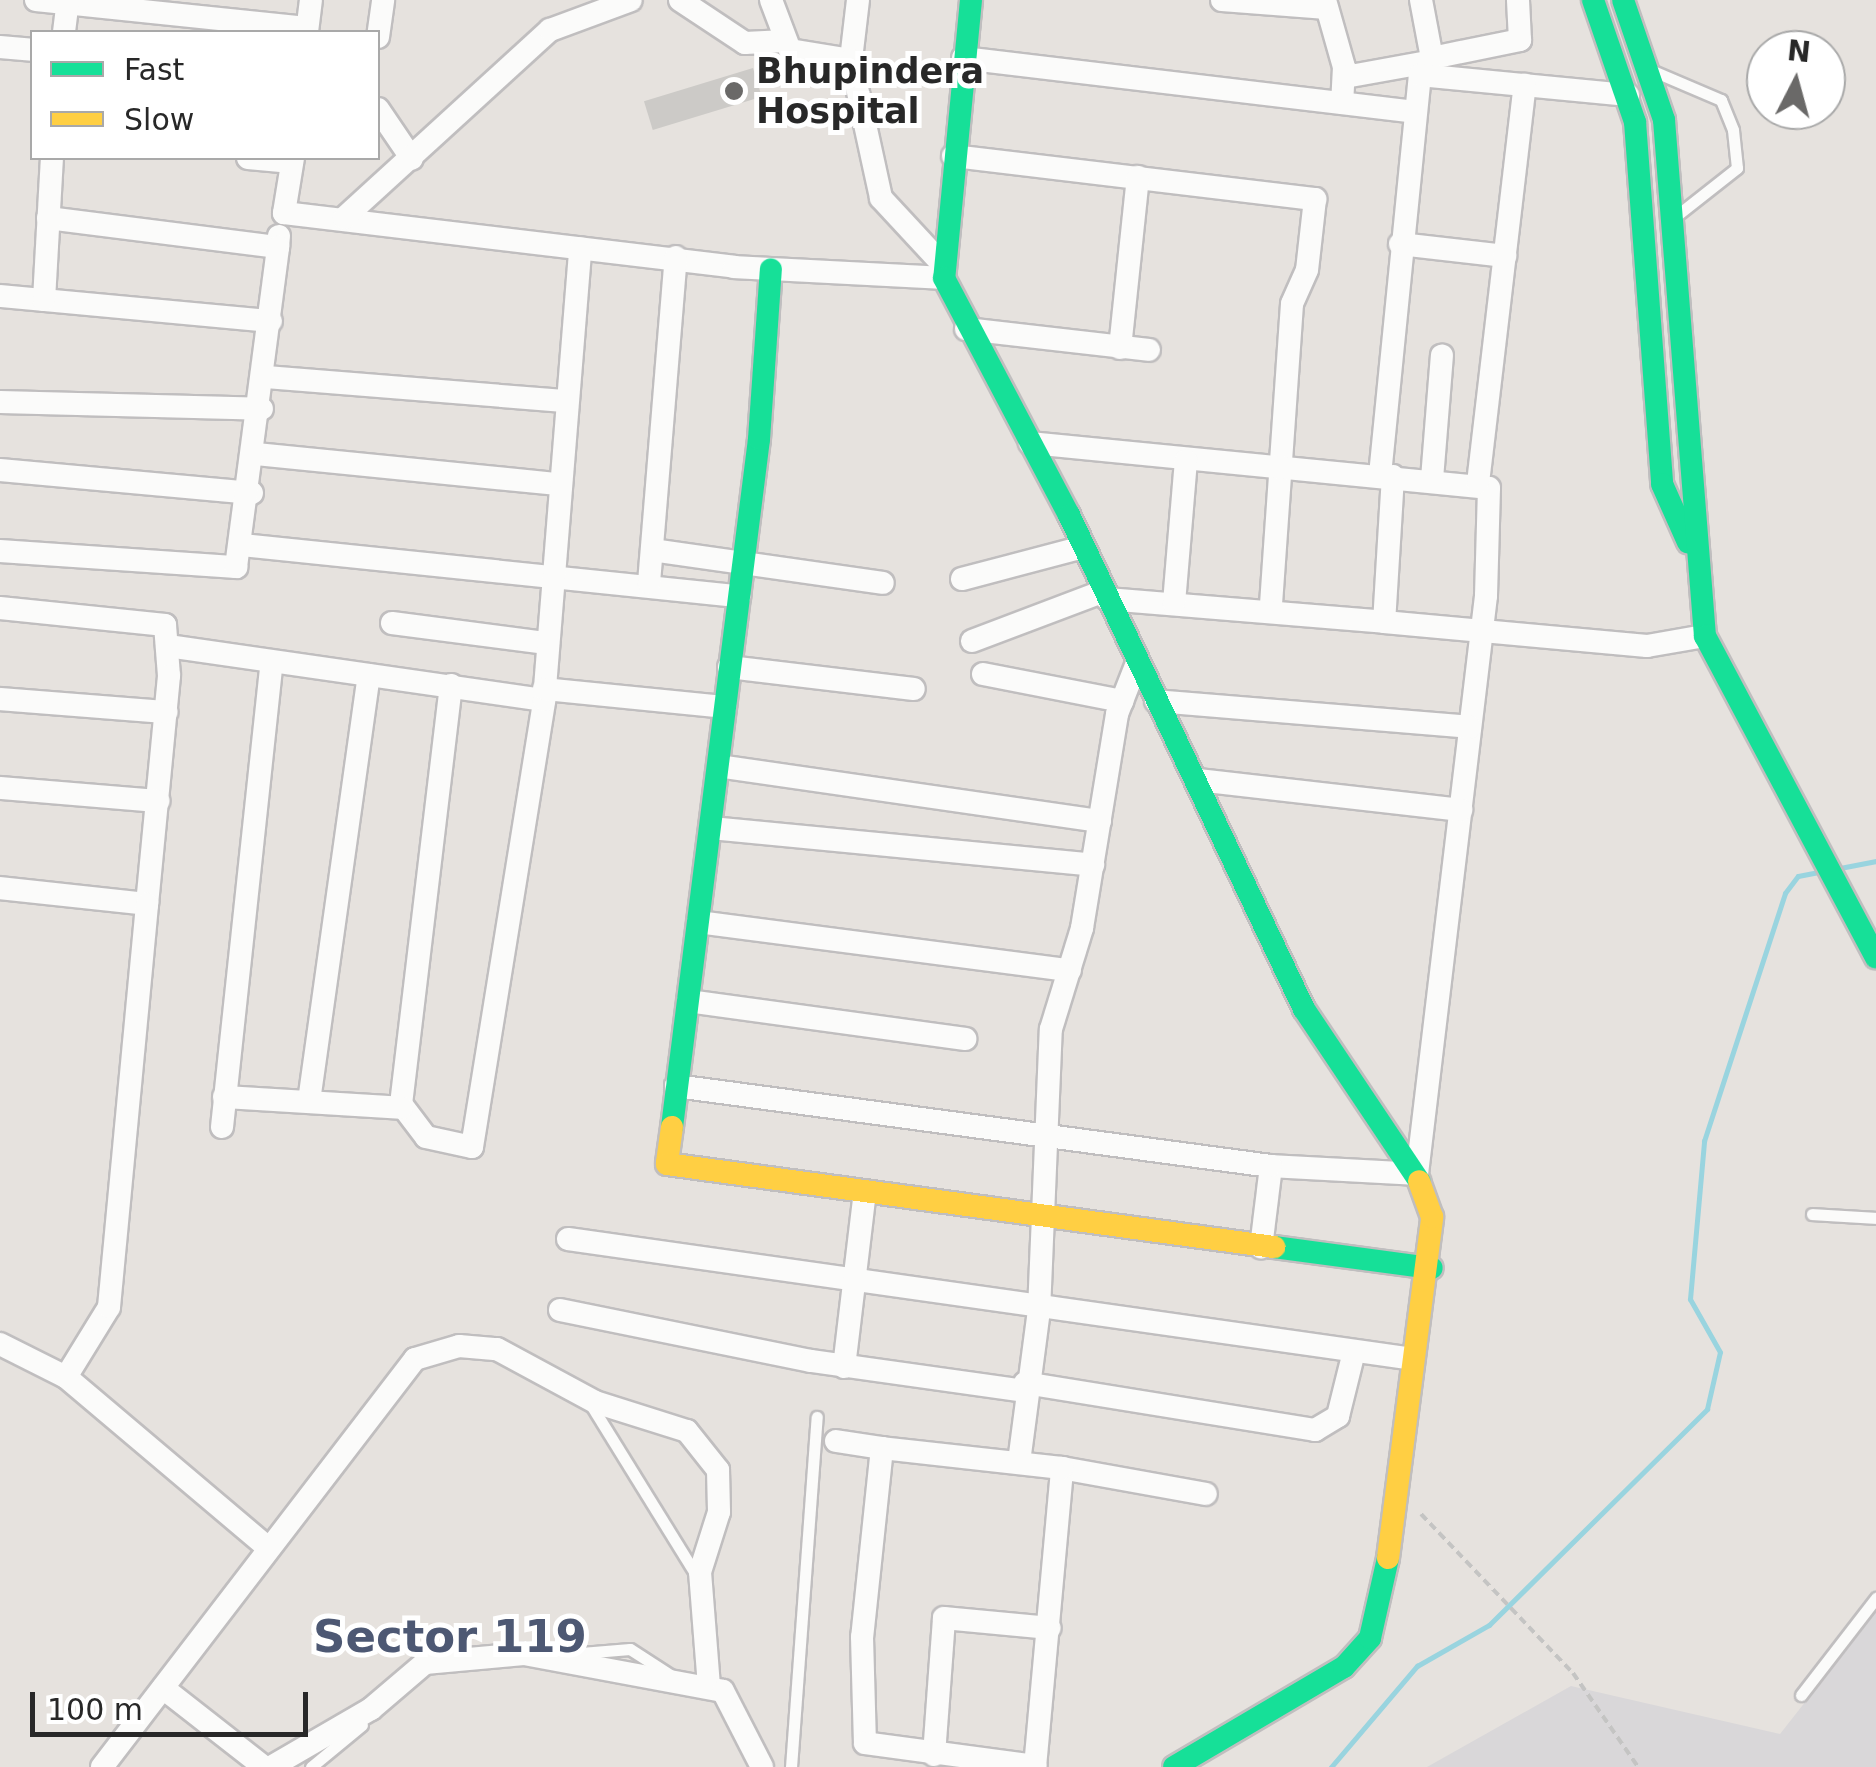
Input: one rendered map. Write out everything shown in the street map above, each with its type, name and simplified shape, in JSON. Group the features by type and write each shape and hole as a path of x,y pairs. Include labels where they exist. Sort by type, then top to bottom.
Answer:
{"street":[{"path":"36,0 307,30 311,0"},
{"path":"379,30 383,0"},
{"path":"344,218 550,30 630,0"},
{"path":"680,0 745,43 786,41"},
{"path":"771,0 786,41 798,54 850,60"},
{"path":"858,0 850,60 881,198 944,272 966,330 1083,547 1198,780 1304,1009 1416,1174 1432,1217 1432,1268 1413,1360 1402,1498 1384,1596 1360,1654 1174,1767"},
{"path":"944,272 971,0"},
{"path":"1222,0 1326,4 1345,77 1342,103"},
{"path":"1384,622 1386,475 1400,244 1415,112 1425,66 1421,0"},
{"path":"1345,77 1425,66 1520,40 1518,0"},
{"path":"1593,0 1628,95 1662,484 1691,549"},
{"path":"1622,0 1649,70 1672,218 1691,549 1704,636 1727,690 1876,957"},
{"path":"64,30 68,2"},
{"path":"0,47 30,50"},
{"path":"963,58 1415,112"},
{"path":"1425,66 1524,85 1628,95"},
{"path":"1416,1174 1480,634 1490,499 1478,483 1524,85"},
{"path":"380,113 412,159"},
{"path":"953,156 1316,199 1308,270 1292,304 1284,466 1271,608"},
{"path":"44,300 52,160"},
{"path":"0,551 230,571 242,545 252,493 278,247 292,160"},
{"path":"1120,348 1138,177"},
{"path":"284,213 771,269 944,272"},
{"path":"48,218 278,247"},
{"path":"1400,244 1505,256"},
{"path":"224,1097 402,1108 434,1141 477,1143 544,694 549,570 580,248"},
{"path":"649,583 676,257"},
{"path":"771,269 739,596 676,1086 670,1166 1432,1268"},
{"path":"0,296 271,322"},
{"path":"966,330 1149,350"},
{"path":"1432,480 1442,356"},
{"path":"266,377 564,401"},
{"path":"0,402 262,409"},
{"path":"1030,444 1186,461 1478,483"},
{"path":"256,454 556,484"},
{"path":"1174,603 1186,461"},
{"path":"0,470 252,493"},
{"path":"242,545 549,570 739,596"},
{"path":"962,579 1083,547"},
{"path":"652,550 883,584"},
{"path":"972,641 1105,595 1271,608 1480,634 1680,646 1704,636"},
{"path":"0,608 160,623 168,646 166,712 110,1307 66,1376"},
{"path":"392,623 546,643"},
{"path":"168,646 451,685 725,707"},
{"path":"222,1127 272,662"},
{"path":"1019,1462 1025,1387 1039,1306 1036,1213 1051,1029 1070,970 1093,866 1122,701 1137,662"},
{"path":"729,667 914,689"},
{"path":"983,674 1122,701"},
{"path":"309,1100 369,676"},
{"path":"402,1108 451,685"},
{"path":"0,699 166,712"},
{"path":"1156,701 1470,728"},
{"path":"718,766 1100,821"},
{"path":"1198,780 1461,810"},
{"path":"0,788 158,801"},
{"path":"710,828 1093,866"},
{"path":"0,888 147,904"},
{"path":"698,922 1070,970"},
{"path":"688,1001 965,1039"},
{"path":"676,1086 1271,1166 1416,1174"},
{"path":"1260,1247 1271,1166"},
{"path":"844,1367 865,1192"},
{"path":"568,1239 854,1284 1039,1306 1413,1360"},
{"path":"560,1310 844,1367 1025,1387 1315,1430 1338,1416 1354,1352"},
{"path":"0,1344 66,1376 266,1545"},
{"path":"102,1767 266,1545 415,1358 459,1346 497,1349 586,1396 687,1431 718,1470 719,1512 701,1583 709,1687"},
{"path":"836,1441 1062,1468 1206,1494"},
{"path":"882,1448 862,1636 865,1743 1034,1766 1050,1628 1062,1468"},
{"path":"934,1754 944,1618 1050,1628"},
{"path":"163,1688 268,1767 435,1658 546,1656 723,1691 762,1767"}],"lane":[{"path":"1649,70 1721,100 1733,130 1736,168 1672,218"},
{"path":"1812,1214 1876,1218"},
{"path":"586,1396 701,1583"},
{"path":"791,1767 817,1417"},
{"path":"1801,1695 1876,1598"},
{"path":"311,1767 433,1666 546,1656"},
{"path":"682,1682 741,1720 772,1767"}],"path":[{"path":"1402,1498 1458,1543 1516,1615 1573,1673 1638,1767"}],"shaded area":[{"path":"1876,1612 1876,1767 1427,1767 1571,1686 1780,1734"}],"building":[{"path":"753,68 762,97 653,130 644,101"}],"waterway":[{"path":"1840,868 1876,861"},
{"path":"1331,1767 1417,1666 1489,1625 1707,1409 1720,1352 1690,1299 1704,1141 1785,893 1798,876 1819,872"}],"traffic: fast":[{"path":"971,0 944,278 1069,515 1304,1009 1419,1181"},
{"path":"1593,0 1635,122 1662,484 1688,542"},
{"path":"1623,0 1664,120 1705,636 1876,957"},
{"path":"672,1127 759,439 771,269"},
{"path":"1274,1247 1432,1268"},
{"path":"1174,1767 1344,1667 1370,1638 1388,1558"}],"traffic: slow":[{"path":"672,1127 667,1164 1274,1247"},
{"path":"1388,1558 1432,1217 1419,1181"}],"place":[{"name":"Bhupindera Hospital","path":"734,91"}],"district":[{"name":"Sector 119","path":"450,1637"}]}
